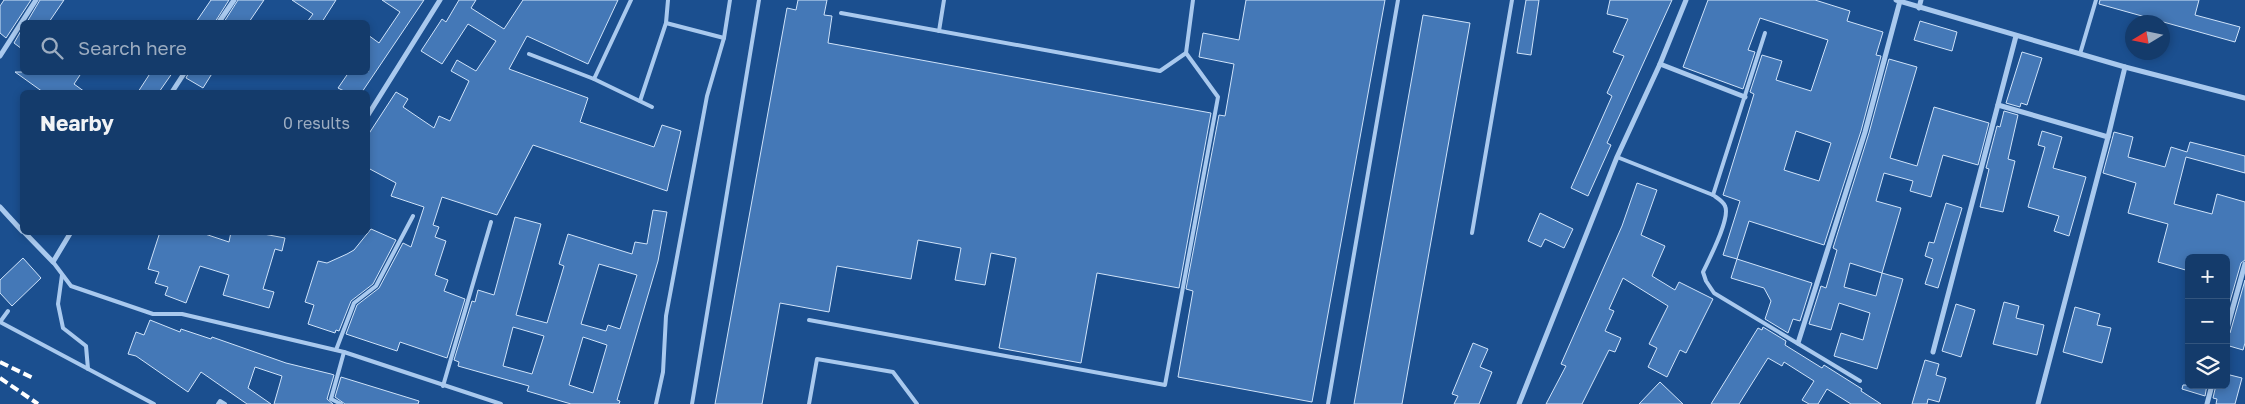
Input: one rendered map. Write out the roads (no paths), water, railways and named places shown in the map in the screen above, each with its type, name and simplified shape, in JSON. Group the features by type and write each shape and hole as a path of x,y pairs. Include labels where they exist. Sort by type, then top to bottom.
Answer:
{"street":[{"path":"23,20 36,0"},
{"path":"220,20 234,0"},
{"path":"370,112 440,0"},
{"path":"1519,404 1617,157 1660,64 1686,0"},
{"path":"1919,8 1921,0"},
{"path":"1798,343 1865,132 1898,1 2125,67 2245,98"},
{"path":"0,56 20,25"},
{"path":"1933,352 2016,36"},
{"path":"1660,64 1745,97"},
{"path":"2038,404 2125,67"},
{"path":"173,90 183,75"},
{"path":"1998,105 2108,137"},
{"path":"0,207 20,229"},
{"path":"26,235 53,262 70,235"},
{"path":"2230,318 2245,264"},
{"path":"2207,404 2211,389"}],"lane":[{"path":"594,79 632,0"},
{"path":"640,101 666,23 668,0"},
{"path":"656,404 664,372 666,316 707,96 724,38 730,0"},
{"path":"692,404 759,0"},
{"path":"939,31 944,0"},
{"path":"809,320 1165,384 1218,97 1186,53 1193,0"},
{"path":"1328,404 1398,0"},
{"path":"1472,233 1512,0"},
{"path":"2080,54 2096,0"},
{"path":"841,13 1160,71 1186,53"},
{"path":"666,23 724,38"},
{"path":"1714,195 1765,33"},
{"path":"529,54 594,79 652,107"},
{"path":"1617,157 1714,195 1726,206 1726,218 1703,272 1706,281 1714,293 1860,381"},
{"path":"336,350 354,303 376,286 413,216"},
{"path":"443,386 491,222"},
{"path":"53,262 71,286 153,314 182,314 344,352 501,404"},
{"path":"62,275 58,304 63,328 86,346 88,369"},
{"path":"8,311 0,322 154,404"},
{"path":"341,404 331,399 344,352"},
{"path":"809,404 817,359 893,372 917,404"},
{"path":"218,404 220,401 225,404"}],"railway":[{"path":"0,362 35,379"},
{"path":"0,378 38,404"}]}
